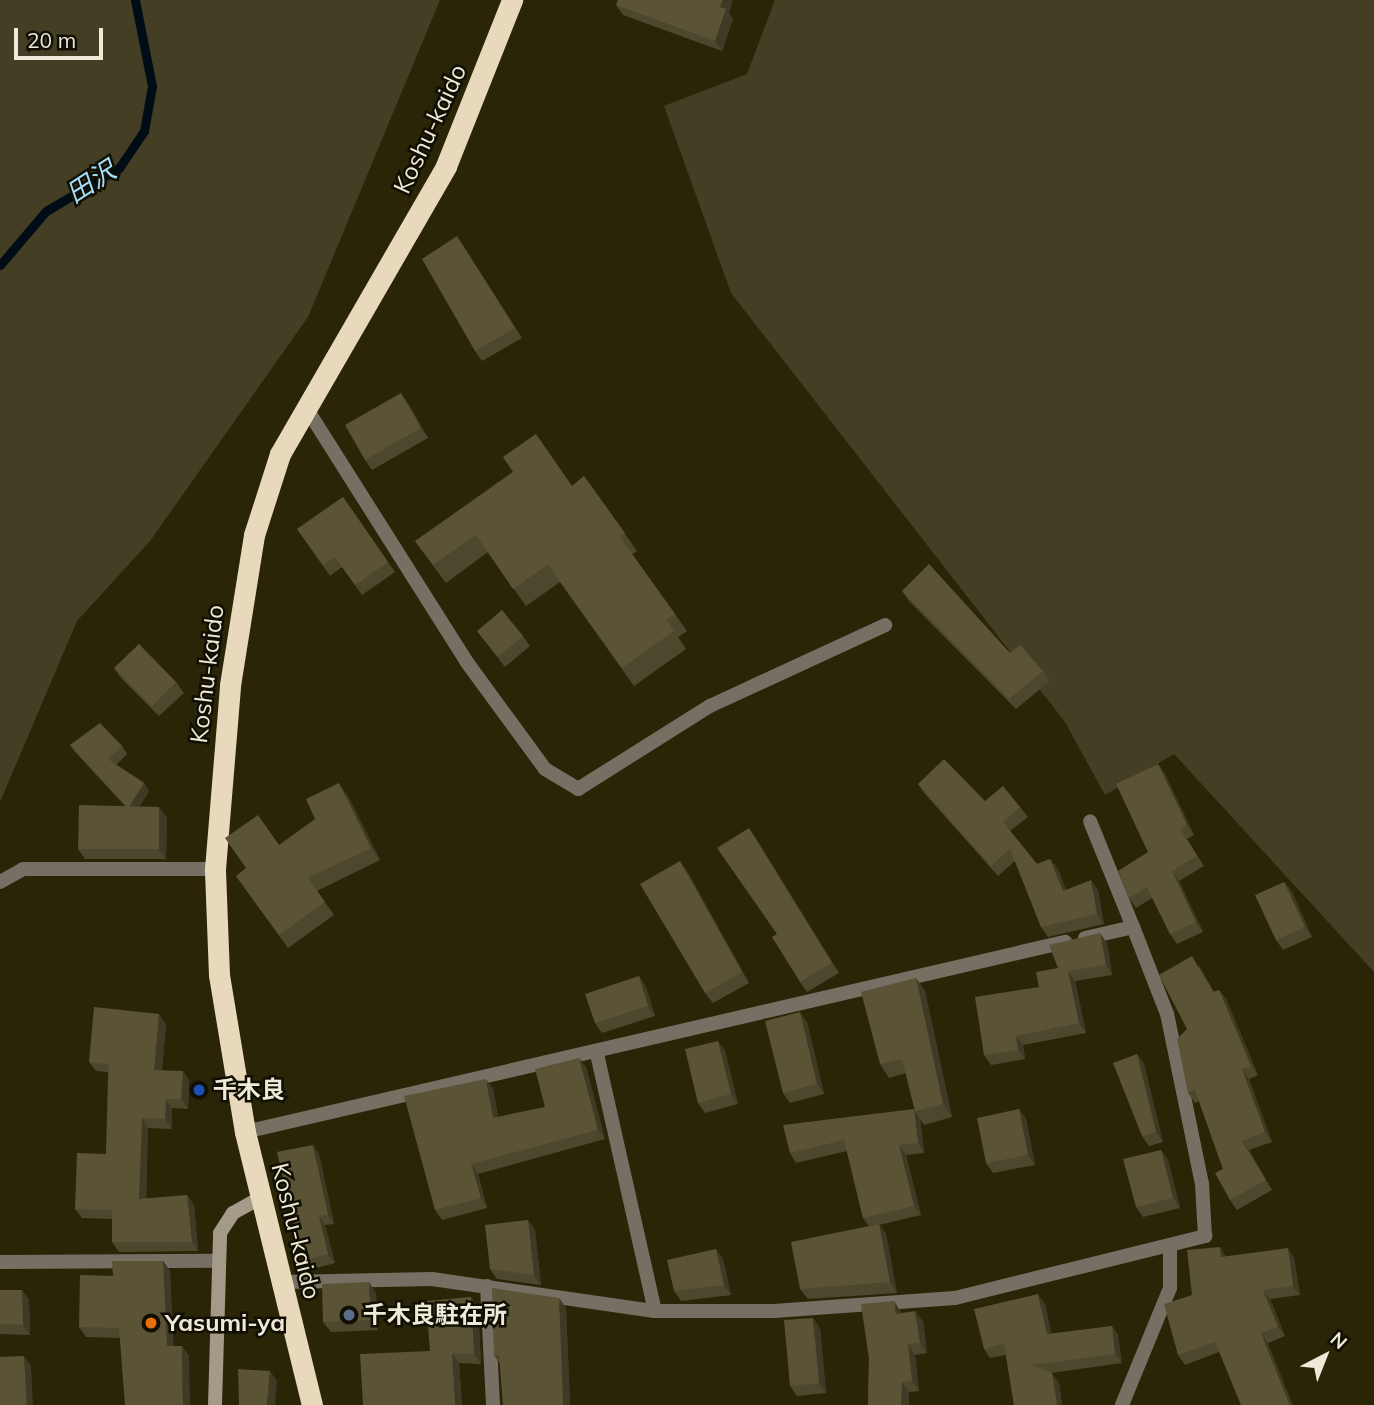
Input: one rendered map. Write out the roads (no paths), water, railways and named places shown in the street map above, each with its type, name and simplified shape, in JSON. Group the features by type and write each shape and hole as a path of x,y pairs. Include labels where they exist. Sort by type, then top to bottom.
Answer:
{"highway":[{"name":"Koshu-kaido","path":"312,1405 245,1132 219,975 215,869 230,685 251,547 268,485 305,406 446,166 512,0"}],"main road":[{"path":"215,1405 215,1261 220,1233 233,1213 260,1198"}],"street":[{"path":"305,406 466,661 545,769 578,789 710,706 885,625"},
{"path":"283,1282 432,1279 655,1311 774,1311 955,1298 1170,1248 1205,1236 1202,1184 1167,1014 1090,821"},
{"path":"0,882 23,869 215,869"},
{"path":"245,1132 597,1054 1133,927"},
{"path":"597,1054 655,1311"},
{"path":"1122,1405 1170,1288 1170,1248"},
{"path":"0,1262 215,1261"},
{"path":"486,1286 493,1405"}],"waterway":[{"name":"田沢","path":"0,265 46,211 119,168 144,131 152,86 135,0"}],"place":[{"name":"千木良","path":"199,1090"},
{"name":"千木良駐在所","path":"349,1315"},
{"name":"Yasumi-ya","path":"151,1323"}]}
